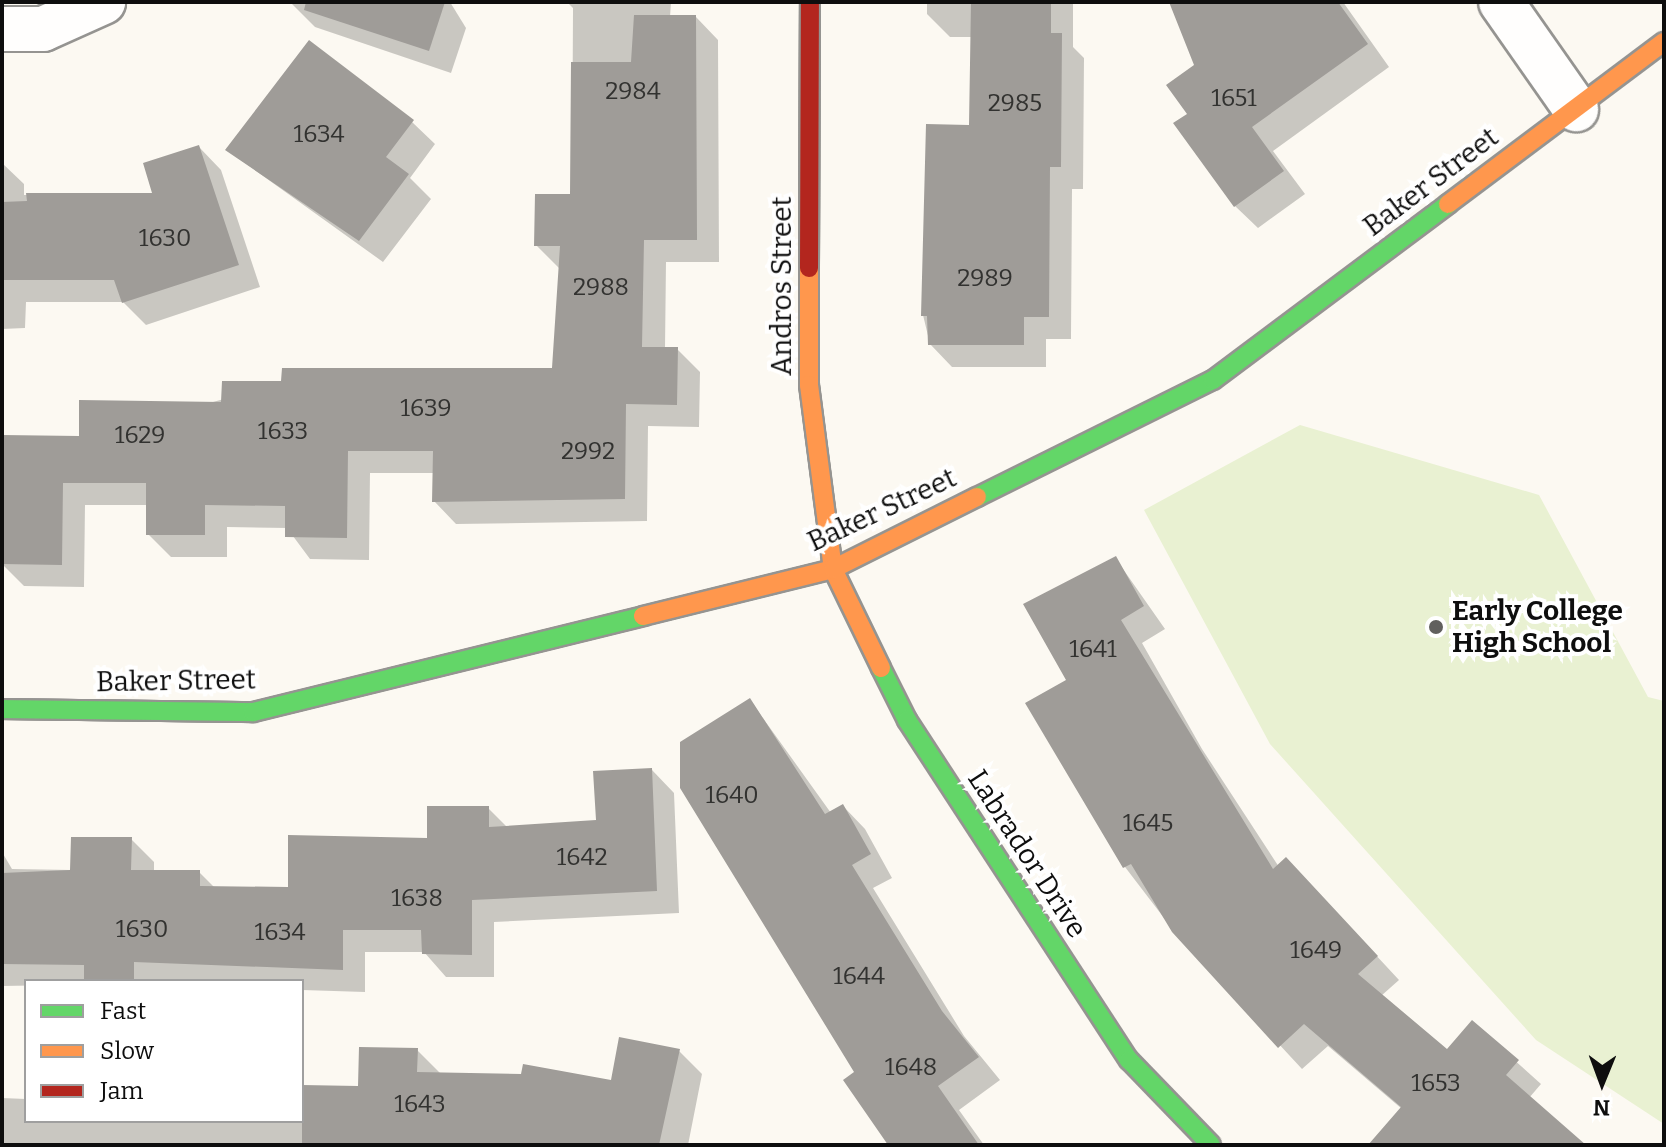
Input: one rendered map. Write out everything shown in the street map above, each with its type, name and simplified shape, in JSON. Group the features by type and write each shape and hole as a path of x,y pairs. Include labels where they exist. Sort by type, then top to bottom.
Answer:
{"street":[{"path":"2,29 43,29 103,2"},
{"name":"Andros Street","path":"810,2 809,385 833,569"},
{"path":"1501,2 1576,109"},
{"name":"Baker Street","path":"2,709 253,712 833,569 1213,380 1664,42"},
{"name":"Labrador Drive","path":"833,569 907,720 1112,1034 1211,1145"}],"green space":[{"name":"Early College High School","path":"1300,425 1539,495 1648,697 1664,701 1664,1124 1536,1040 1270,744 1144,510"}],"building":[{"path":"306,2 445,2 429,51 304,10"},
{"path":"971,2 1051,2 1051,33 1062,33 1061,167 1050,167 1049,317 1024,317 1024,345 928,345 927,316 921,316 926,124 969,125"},
{"path":"1169,2 1338,2 1368,44 1252,127 1284,171 1234,207 1173,123 1187,114 1166,85 1194,65"},
{"path":"634,15 696,15 697,240 644,240 642,347 678,347 677,405 626,404 625,499 432,502 433,451 348,451 347,538 285,537 285,506 205,505 205,535 146,535 146,483 63,483 62,565 2,564 2,435 79,436 79,400 221,402 222,381 281,381 282,368 552,368 560,246 534,246 535,194 570,194 571,62 631,62"},
{"path":"309,40 414,120 386,157 409,174 359,241 225,150"},
{"path":"199,145 239,265 122,303 114,280 2,280 2,202 27,201 26,193 152,193 143,163"},
{"path":"1116,556 1144,606 1121,620 1273,869 1286,857 1378,956 1358,974 1447,1049 1472,1020 1519,1060 1506,1075 1586,1145 1368,1145 1401,1107 1304,1024 1278,1048 1172,932 1131,864 1123,868 1025,703 1066,680 1023,604"},
{"path":"750,698 825,814 843,804 871,854 852,865 942,1011 979,1057 938,1086 979,1145 888,1145 843,1080 854,1072 680,788 680,742"},
{"path":"652,768 657,891 472,900 472,955 422,954 421,930 343,930 343,970 134,962 134,979 84,979 84,965 2,964 2,873 70,870 71,837 132,837 131,870 200,870 200,886 288,887 288,835 427,838 427,806 489,806 489,827 596,820 593,771"},
{"path":"619,1037 680,1049 659,1145 302,1145 304,1085 358,1086 359,1047 418,1048 417,1072 521,1074 523,1064 611,1080"}],"traffic: fast":[{"path":"977,497 1213,380 1448,204"},
{"path":"2,709 253,712 643,616"},
{"path":"881,668 907,720 1129,1060 1211,1145"}],"traffic: slow":[{"path":"1448,204 1664,42"},
{"path":"809,268 809,385 833,569 881,668"},
{"path":"643,616 833,569 977,497"}],"traffic: jam":[{"path":"809,268 810,2"}],"place":[{"name":"Early College High School","path":"1436,627"}]}
